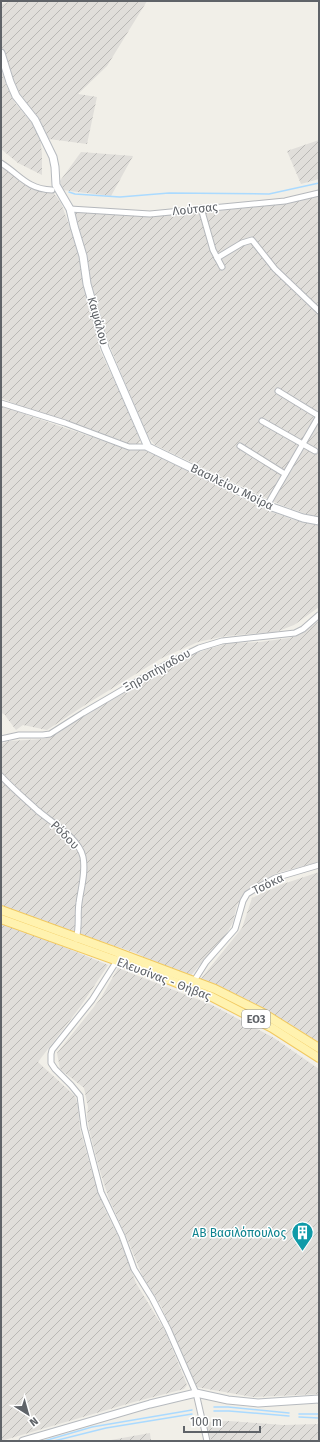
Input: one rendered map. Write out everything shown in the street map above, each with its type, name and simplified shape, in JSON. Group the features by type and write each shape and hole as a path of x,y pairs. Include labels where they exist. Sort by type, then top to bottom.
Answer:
{"main road":[{"name":"Ελευσίνας - Θήβας","path":"1,910 75,941 194,981 252,1007 319,1048"},
{"name":"Ελευσίνας - Θήβας","path":"1,919 75,941"},
{"name":"Ελευσίνας - Θήβας","path":"119,957 230,1006 272,1028 318,1058"}],"street":[{"path":"1,54 16,96 35,120 53,157 55,167 55,190 40,189 30,184 1,163"},
{"name":"Καψάλου","path":"55,190 70,209 83,256 87,284 105,348 148,447"},
{"name":"Λούτσας","path":"70,209 150,214 285,200 319,193"},
{"path":"201,208 213,250 222,267"},
{"path":"216,258 242,243 252,240 275,269 319,310"},
{"path":"268,504 319,416 278,391"},
{"path":"1,403 129,447 148,447"},
{"path":"262,420 315,451"},
{"path":"240,446 285,474"},
{"name":"Βασιλείου Μοίρα","path":"148,447 268,504 287,512 319,521"},
{"name":"Ξηροπήγαδου","path":"1,739 19,735 50,734 124,688 199,648 222,641 295,633 300,631 319,616"},
{"name":"Ρόδου","path":"1,776 37,810 71,838 82,853 84,864 83,881 79,903 79,926 75,941"},
{"name":"Τσόκα","path":"194,981 206,962 235,929 243,900 248,894 255,888 276,878 319,865"},
{"path":"119,957 92,1000 52,1050 51,1063 80,1096 84,1127 101,1192 122,1236 134,1269 152,1298 168,1329 196,1393 207,1441"},
{"path":"23,1441 150,1404 196,1393 228,1400 258,1403 319,1399"}],"shaded area":[{"path":"11,1 147,1 107,66 78,94 97,97 87,144 49,139 40,121 14,89 1,47 1,5"},
{"path":"1,68 6,85 15,103 32,123 40,137 42,175 18,163 1,149"},
{"path":"319,140 319,179 301,184 287,151"},
{"path":"81,152 133,156 111,196 62,190 60,181"},
{"path":"1,165 43,193 54,193 61,203 79,252 100,350 141,439 138,444 130,445 34,412 1,398"},
{"path":"319,196 319,269 317,271 319,272 319,517 281,505 155,445 146,434 111,349 89,283 74,211 132,216 173,215 285,204"},
{"path":"1,404 27,415 130,450 146,450 229,487 225,490 267,510 294,520 319,524 319,607 294,625 276,632 226,636 198,642 162,658 47,730 23,725 16,730 4,714 1,713"},
{"path":"319,620 319,862 277,873 260,882 246,892 237,905 233,922 227,933 188,979 136,953 1,908 1,744 9,741 44,739 53,735 191,655 230,643 260,642 289,638 301,634"},
{"path":"319,872 319,1043 271,1013 199,981 242,928 252,898 283,884"},
{"path":"1,924 35,935 108,965 80,1007 38,1062 75,1096 78,1105 80,1129 104,1208 119,1238 136,1283 165,1331 187,1385 184,1389 1,1441"},
{"path":"118,968 212,1005 274,1038 319,1069 319,1394 253,1397 196,1387 161,1306 142,1275 109,1199 99,1168 89,1129 87,1116 88,1107 84,1088 60,1069 57,1053 101,998"},
{"path":"229,1421 283,1425 319,1424 319,1441 211,1441 206,1422"},
{"path":"150,1433 151,1441 111,1440"}],"waterway":[{"path":"69,192 75,194 120,197 169,193 269,194 319,183"},
{"path":"214,1407 289,1413"},
{"path":"44,1441 92,1427 192,1410"},
{"path":"214,1411 289,1416"},
{"path":"54,1441 106,1428 192,1414"},
{"path":"299,1414 319,1414"},
{"path":"299,1417 319,1418"}],"place":[{"name":"ΑΒ Βασιλόπουλος","path":"302,1252"}]}
